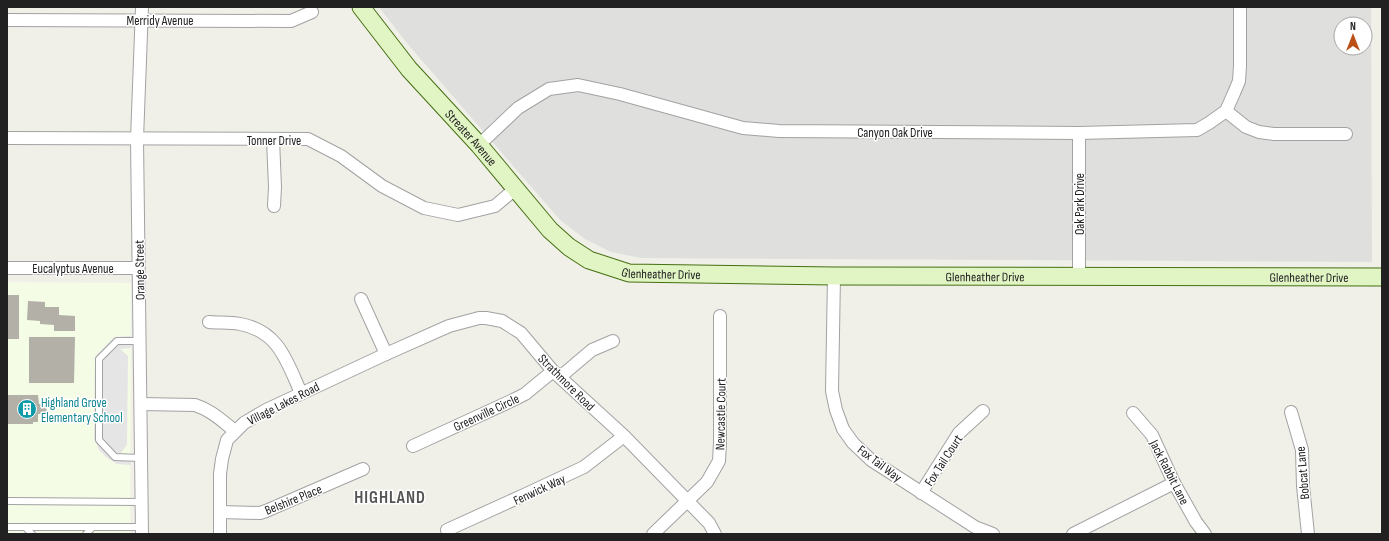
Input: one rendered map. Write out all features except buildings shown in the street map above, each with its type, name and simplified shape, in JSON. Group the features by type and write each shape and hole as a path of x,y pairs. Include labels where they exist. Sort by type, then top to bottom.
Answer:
{"street":[{"name":"Orange Street","path":"142,7 137,139 142,530"},
{"name":"Streater Avenue","path":"361,7 409,69 479,145 550,230 569,247 589,260"},
{"path":"1240,7 1240,66 1238,81 1226,111 1246,127 1259,132 1274,134 1346,134"},
{"name":"Merridy Avenue","path":"7,20 291,22 312,12"},
{"name":"Canyon Oak Drive","path":"479,145 518,108 550,89 578,85 620,94 743,128 779,131 1080,133 1197,130 1226,111"},
{"name":"Oak Park Drive","path":"1079,275 1080,133"},
{"name":"Tonner Drive","path":"7,138 308,139 341,156 382,186 424,208 458,215 495,206 515,189"},
{"path":"273,139 275,187 274,206"},
{"name":"Glenheather Drive","path":"589,260 629,273 834,276 1382,276"},
{"name":"Eucalyptus Avenue","path":"7,268 138,268"},
{"name":"Fox Tail Way","path":"834,276 832,391 836,410 843,428 853,443 871,460 975,527 993,534"},
{"path":"361,299 386,354"},
{"name":"Newcastle Court","path":"653,534 688,502 707,482 719,461 720,316"},
{"name":"Strathmore Road","path":"386,354 449,326 466,321 479,318 502,321 521,333 557,374 624,436 709,523 715,534"},
{"path":"209,322 247,325 268,336 277,344 301,393"},
{"name":"Greenville Circle","path":"413,446 511,402 557,374 592,350 613,342"},
{"name":"Village Lakes Road","path":"220,534 220,474 222,459 227,440 235,431 244,423 266,410 386,354"},
{"path":"141,404 195,405 204,407 235,431"},
{"name":"Fox Tail Court","path":"921,493 960,433 983,412"},
{"name":"Jack Rabbit Lane","path":"1132,412 1152,435 1174,483 1196,522 1205,534"},
{"name":"Bobcat Lane","path":"1291,412 1302,450 1303,493 1308,534"},
{"name":"Fenwick Way","path":"447,530 584,467 624,436"},
{"name":"Belshire Place","path":"220,512 266,511 363,469"},
{"path":"1073,534 1174,483"}],"lane":[{"path":"140,341 117,341 100,359 99,440 115,457 141,458"},
{"path":"7,501 141,502"},
{"path":"7,527 93,527 142,530"},
{"path":"25,527 32,534"},
{"path":"86,534 93,527"}],"shaded area":[{"path":"379,7 1371,7 1371,16 1333,16 1333,56 1371,56 1372,262 641,258 611,252 585,239 560,220 406,42"},
{"path":"7,282 131,283 130,534 7,534"},
{"path":"131,336 131,348 120,349 128,356 127,445 120,454 131,454 131,465 117,464 107,458 99,450 94,439 95,357 114,337"}],"place":[{"name":"Highland Grove Elementary School","path":"27,409"}],"district":[{"name":"HIGHLAND","path":"390,497"}]}
